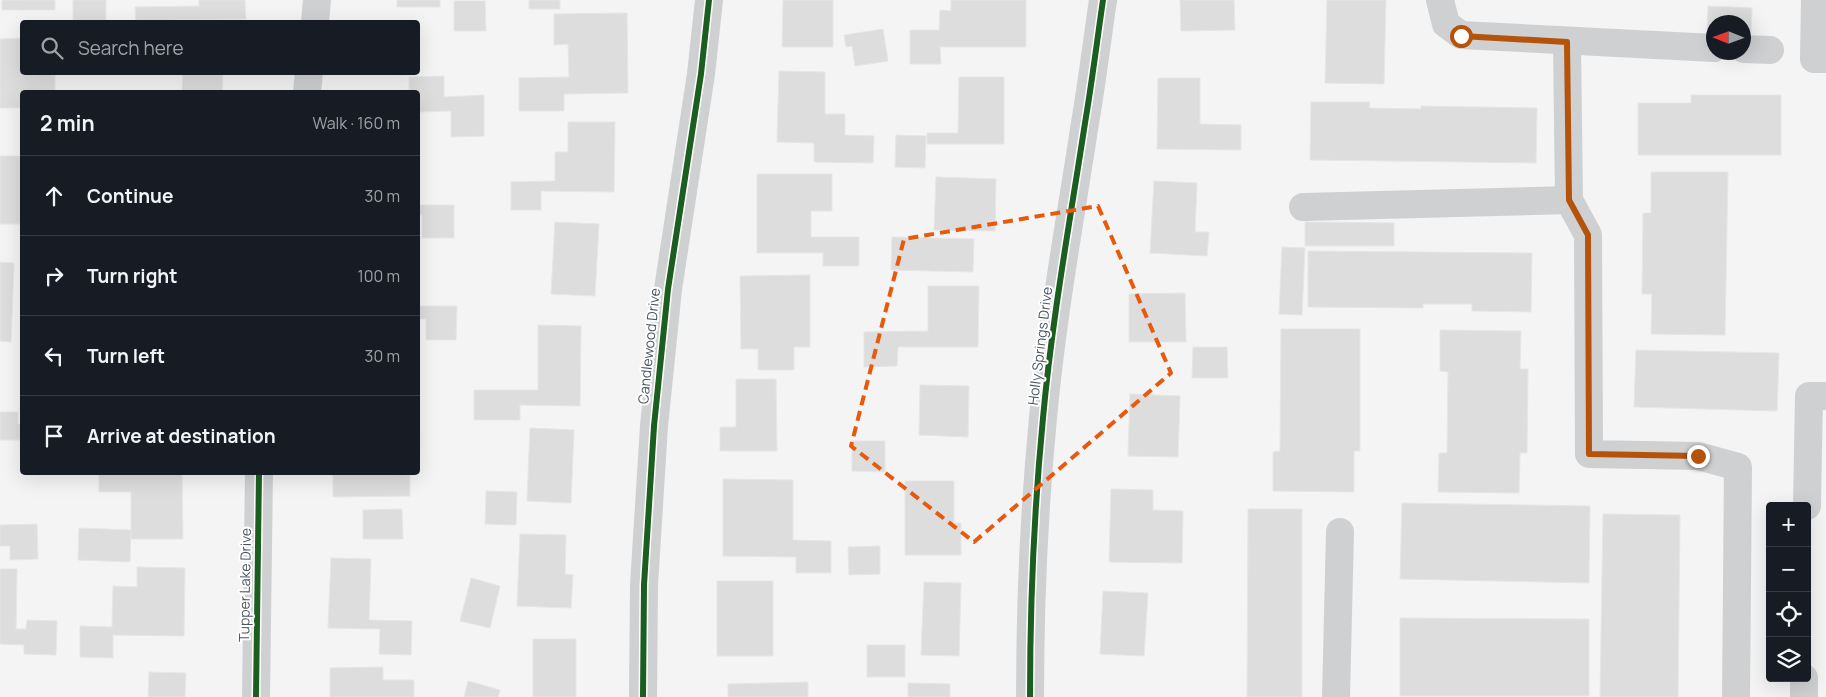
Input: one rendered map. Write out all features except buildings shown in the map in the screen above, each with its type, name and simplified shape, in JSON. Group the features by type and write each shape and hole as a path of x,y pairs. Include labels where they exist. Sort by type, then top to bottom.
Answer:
{"street":[{"path":"315,20 317,0"},
{"name":"Candlewood Drive","path":"643,697 644,584 654,426 668,289 709,0"},
{"name":"Holly Springs Drive","path":"1030,697 1034,530 1043,417 1063,261 1086,122 1103,0"},
{"path":"1440,0 1446,24 1461,36 1706,48"},
{"path":"1815,0 1814,59 1826,59"},
{"path":"1567,42 1569,200 1588,235 1589,454 1698,456 1738,467 1736,697"},
{"path":"306,90 309,75"},
{"path":"1303,207 1569,200"},
{"path":"1807,502 1809,396 1826,396"},
{"name":"Tupper Lake Drive","path":"256,697 259,475"},
{"path":"1336,697 1340,532"},
{"path":"1804,682 1804,697"}],"highlighted area":[{"path":"1098,206 1171,373 974,542 851,446 904,239"}],"cycle path":[{"path":"643,697 644,585 654,426 668,289 701,74 709,0"},
{"path":"1030,697 1035,523 1047,381 1056,307 1103,0"},
{"path":"256,697 259,475"}],"route":[{"path":"1461,36 1567,42 1569,200 1588,235 1589,454 1698,456"}]}
